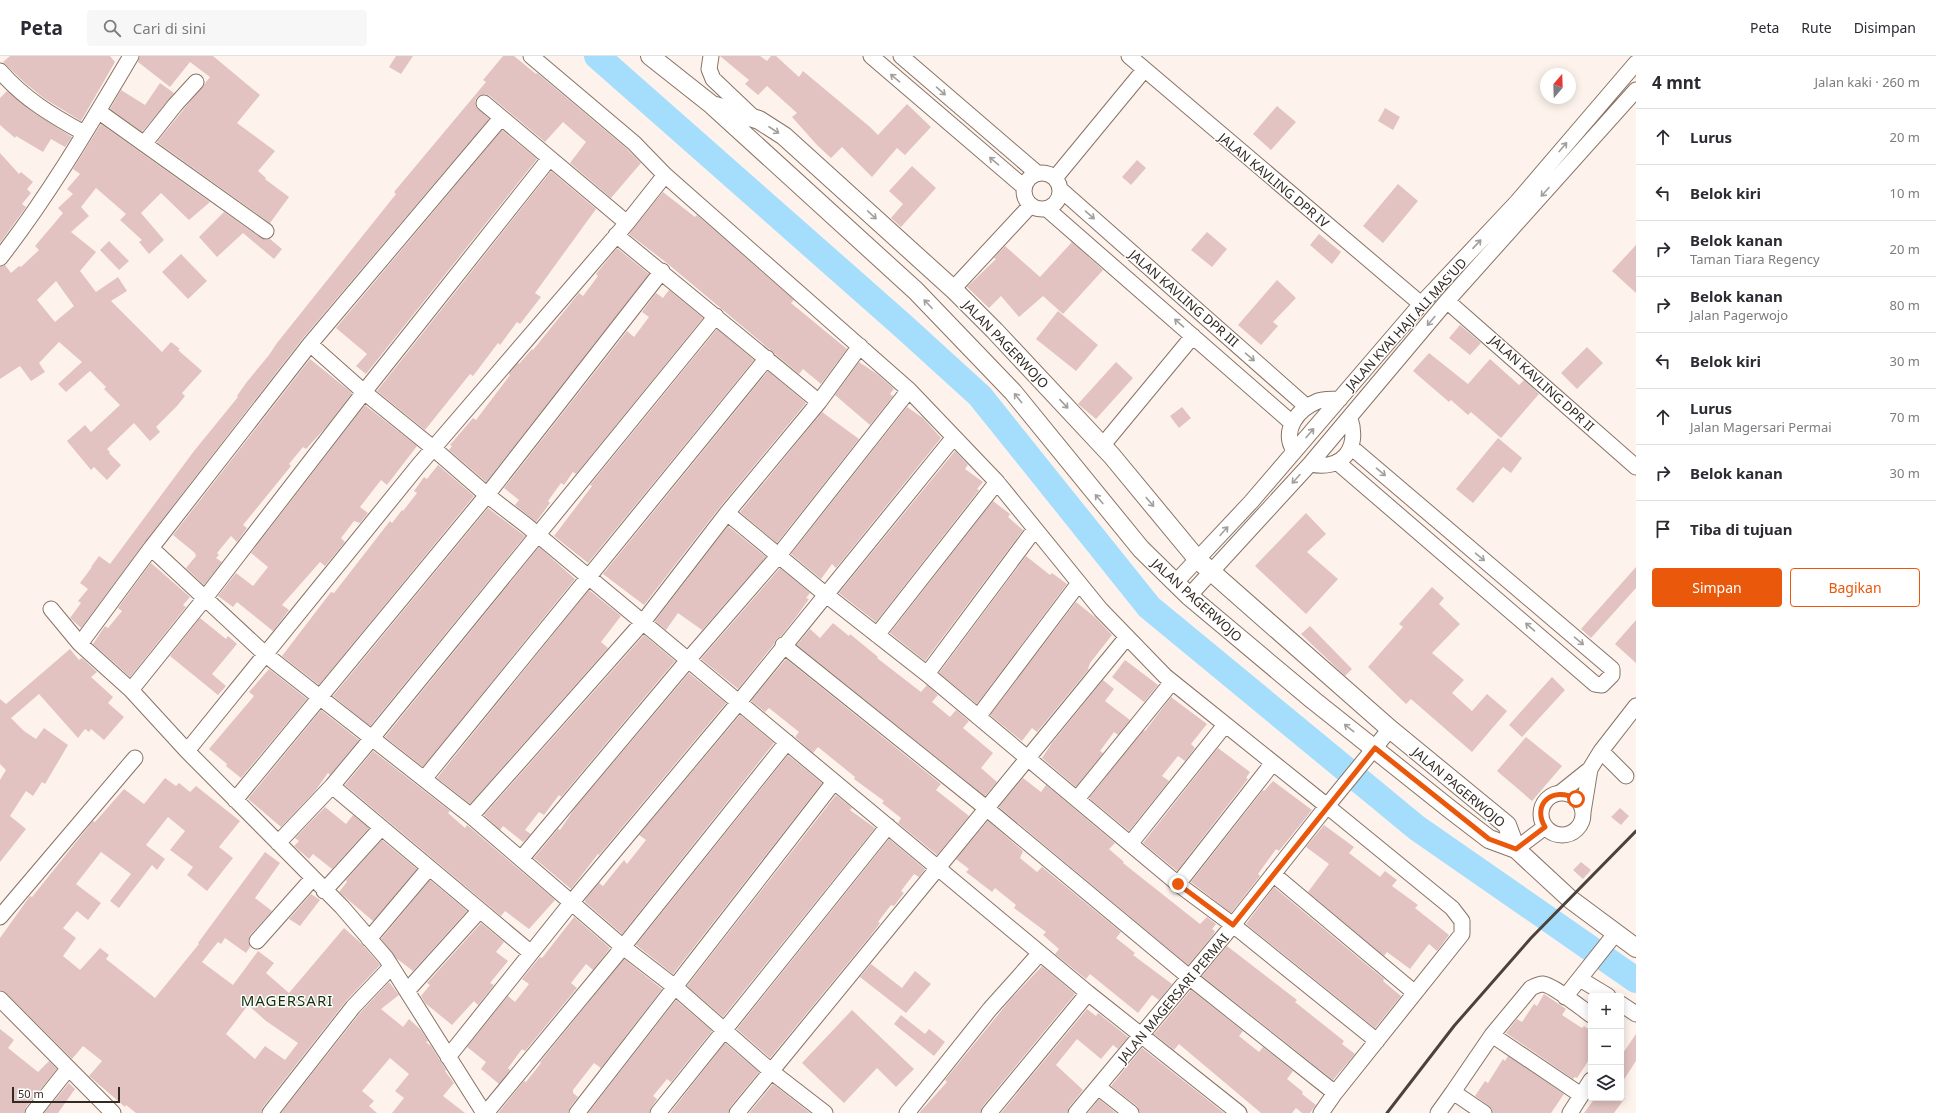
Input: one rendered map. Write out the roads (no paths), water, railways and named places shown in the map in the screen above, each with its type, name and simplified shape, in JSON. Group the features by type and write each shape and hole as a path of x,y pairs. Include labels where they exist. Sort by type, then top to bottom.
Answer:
{"main road":[{"name":"JALAN PAGERWOJO","path":"650,56 712,105 916,291 1013,392 1132,538 1189,596 1313,700 1371,752 1489,839 1516,849"},
{"name":"JALAN PAGERWOJO","path":"712,105 754,118 784,136 832,177 995,330 1102,446 1204,566 1390,729 1507,825 1516,849"},
{"path":"815,198 832,177"},
{"path":"1451,810 1467,792"},
{"path":"1516,849 1611,938 1636,948"}],"street":[{"path":"0,258 17,236 84,134 131,56"},
{"path":"532,56 634,143 665,175 909,390 997,482 1101,610 1172,682 1452,908 1462,920 1462,934 1335,1093 1321,1113"},
{"path":"712,56 709,69 713,79 754,118"},
{"path":"870,56 1024,186"},
{"path":"900,56 1037,173"},
{"name":"JALAN KAVLING DPR IV","path":"1128,56 1421,304"},
{"name":"JALAN KYAI HAJI ALI MAS'UD","path":"1189,596 1204,566 1294,450 1340,399 1421,304 1517,202 1636,63"},
{"path":"1058,184 1050,174 1037,173 1031,176 1024,186 1025,199 1031,205 1039,209 1047,209 1057,202 1058,184 1144,70"},
{"path":"0,71 9,82 45,111 84,134"},
{"path":"144,144 175,105 196,82"},
{"name":"JALAN KYAI HAJI ALI MAS'UD","path":"1175,583 1204,566 1310,464 1447,301 1636,90"},
{"path":"484,103 627,223"},
{"path":"1600,104 1612,117"},
{"path":"98,111 266,230"},
{"path":"80,644 151,548 310,344 501,118"},
{"path":"131,690 205,598 364,392 549,159"},
{"path":"187,751 433,448 627,223 665,175"},
{"name":"JALAN KAVLING DPR III","path":"1058,184 1307,407"},
{"path":"953,289 1031,205"},
{"name":"JALAN KAVLING DPR III","path":"1047,209 1292,423"},
{"path":"616,235 662,271 819,402"},
{"path":"236,800 487,495 662,271"},
{"name":"JALAN KAVLING DPR II","path":"1447,301 1636,467"},
{"path":"278,843 332,786 372,738 716,316"},
{"path":"1102,446 1193,336"},
{"path":"310,344 364,392 433,448 487,495 589,577 1088,993 1239,1113"},
{"path":"471,816 643,622 727,513 819,402 860,346"},
{"path":"424,779 767,358"},
{"path":"521,859 688,660 779,555 909,390"},
{"path":"1294,450 1290,439 1292,423 1298,414 1307,407 1326,399 1340,399"},
{"path":"1310,464 1328,465 1337,462 1345,456 1351,447 1354,430 1350,418"},
{"path":"448,1057 571,903 739,702 954,437"},
{"path":"1337,462 1595,684 1602,685 1612,675 1612,669 1351,447"},
{"path":"877,635 997,482"},
{"path":"727,513 927,674 1178,884 1233,925 1377,1041"},
{"path":"927,674 1035,529"},
{"path":"151,548 266,655 471,816 623,947 674,987 772,1072 825,1113"},
{"path":"978,717 1079,583"},
{"path":"51,608 80,644 131,690 187,751 313,878 324,891 342,907 391,967 485,1113 623,947 788,742"},
{"path":"737,1113 939,869 986,808 1127,637"},
{"path":"784,645 986,808 1189,977 1335,1093"},
{"path":"1077,799 1172,682"},
{"path":"1560,793 1590,769 1636,706"},
{"path":"1130,844 1225,725"},
{"name":"JALAN MAGERSARI PERMAI","path":"1076,1113 1233,925 1342,787 1390,729"},
{"path":"1602,751 1626,776"},
{"path":"0,917 135,758"},
{"path":"1178,884 1272,764"},
{"path":"1583,812 1576,799 1568,794 1560,793 1552,795 1542,806 1541,820 1550,832 1558,835 1573,832 1582,820 1590,769"},
{"path":"577,1113 834,782"},
{"path":"332,786 531,953"},
{"path":"658,1113 888,826"},
{"path":"1516,849 1545,827"},
{"path":"324,891 381,828"},
{"path":"369,939 429,868"},
{"path":"1273,874 1415,993"},
{"path":"258,941 313,878"},
{"path":"407,991 480,910"},
{"path":"1565,997 1611,938"},
{"path":"907,1113 990,1009 1040,953"},
{"path":"270,1113 353,1007 391,967"},
{"path":"1582,976 1604,993"},
{"path":"1438,1113 1492,1035 1531,988 1543,984 1551,987 1588,1013"},
{"path":"989,1113 1088,993"},
{"path":"0,999 113,1113"},
{"path":"1624,1006 1636,1014"},
{"path":"1492,1035 1581,1095"},
{"path":"34,1113 68,1069"},
{"path":"1570,1113 1588,1084"},
{"path":"1098,1086 1132,1113"},
{"path":"1453,1092 1484,1113"}],"waterway":[{"path":"597,56 902,325 980,396 1149,607 1417,828 1636,980"}],"railway":[{"path":"1387,1113 1454,1026 1531,938 1636,831"}],"district":[{"name":"MAGERSARI","path":"287,1001"}]}
